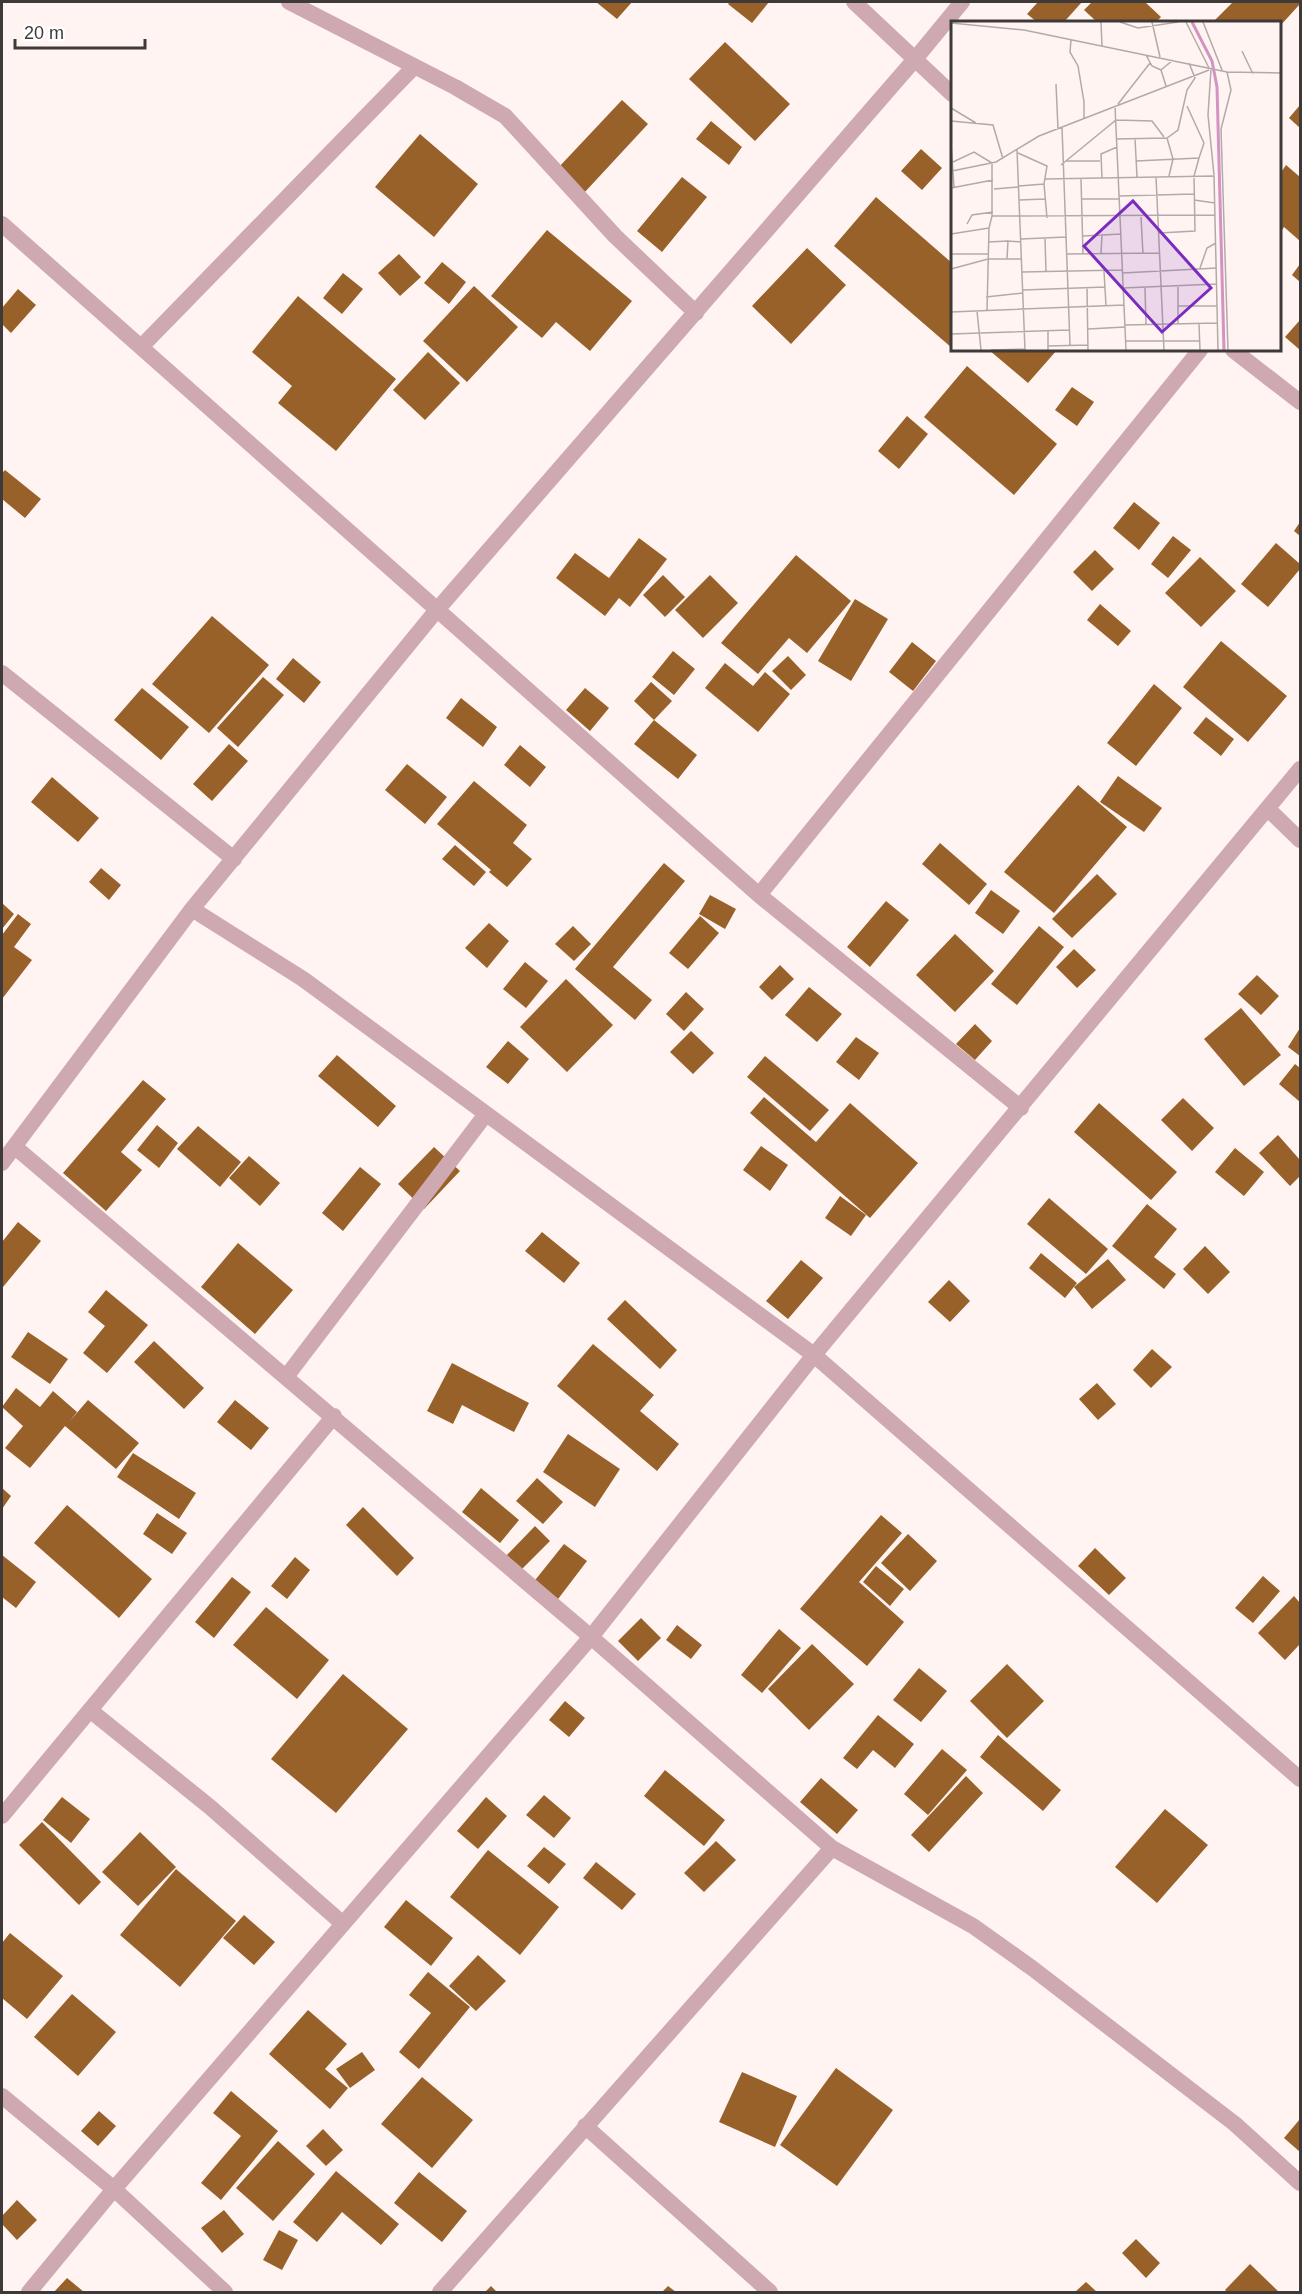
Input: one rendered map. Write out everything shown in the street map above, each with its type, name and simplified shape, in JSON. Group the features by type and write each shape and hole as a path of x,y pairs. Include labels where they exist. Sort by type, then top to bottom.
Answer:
{"street":[{"path":"290,2 455,87 505,116 615,236 696,313"},
{"path":"854,2 951,93"},
{"path":"2,1163 192,909 436,611 696,313 962,2"},
{"path":"141,347 414,67"},
{"path":"2,224 759,895 1021,1108"},
{"path":"759,895 1199,351"},
{"path":"1234,351 1300,402"},
{"path":"2,673 234,859"},
{"path":"29,2292 114,2189 342,1923 591,1637 814,1355 1300,769"},
{"path":"1268,809 1300,840"},
{"path":"192,909 303,980 814,1355 1300,1779"},
{"path":"286,1377 486,1114"},
{"path":"15,1147 334,1416 832,1848 973,1926 1024,1962 1235,2124 1300,2183"},
{"path":"2,1816 334,1416"},
{"path":"91,1711 210,1808 342,1923"},
{"path":"440,2292 832,1848"},
{"path":"2,2096 114,2189 225,2292"},
{"path":"585,2126 770,2292"}],"building":[{"path":"596,2 632,2 617,19"},
{"path":"730,2 769,2 752,23 728,4"},
{"path":"1038,2 1082,2 1065,21 1036,21 1027,14"},
{"path":"1092,2 1145,2 1161,17 1157,21 1096,21 1084,10"},
{"path":"1233,2 1300,2 1281,25 1281,21 1214,21"},
{"path":"725,42 790,104 755,141 689,79"},
{"path":"622,100 648,124 584,193 558,168"},
{"path":"1300,105 1300,128 1289,118"},
{"path":"711,121 742,147 729,165 696,139"},
{"path":"420,134 478,184 434,237 375,187"},
{"path":"921,149 942,168 922,190 901,171"},
{"path":"1286,165 1300,177 1300,241 1284,227 1281,232 1281,172"},
{"path":"682,177 707,197 662,252 637,231"},
{"path":"876,197 951,262 951,347 834,246"},
{"path":"547,230 632,301 590,351 556,322 542,338 491,296"},
{"path":"807,248 846,285 791,344 752,306"},
{"path":"399,254 421,277 400,296 378,273"},
{"path":"442,262 466,282 449,304 424,283"},
{"path":"1300,264 1300,282 1292,275"},
{"path":"343,273 363,289 342,314 323,298"},
{"path":"474,286 518,327 467,382 423,341"},
{"path":"18,289 36,305 11,333 2,324 2,308"},
{"path":"298,296 396,379 336,451 278,403 292,386 252,352"},
{"path":"1300,320 1300,350 1285,337"},
{"path":"990,351 1056,351 1028,383"},
{"path":"428,352 460,383 425,420 393,390"},
{"path":"967,366 1057,444 1014,495 924,417"},
{"path":"1072,387 1094,402 1077,426 1055,410"},
{"path":"907,416 928,434 899,469 878,451"},
{"path":"5,470 41,499 25,518 2,499 2,473"},
{"path":"1134,502 1160,523 1139,550 1113,528"},
{"path":"1300,522 1300,536 1294,531"},
{"path":"1173,536 1191,550 1168,578 1151,564"},
{"path":"639,538 667,559 630,607 619,598 605,616 556,578 575,553 609,578"},
{"path":"1276,543 1300,564 1300,569 1268,607 1241,584"},
{"path":"1095,550 1114,569 1092,591 1073,572"},
{"path":"796,555 851,601 807,653 789,638 758,674 721,643"},
{"path":"1200,557 1236,591 1201,627 1165,593"},
{"path":"663,575 685,597 665,617 643,595"},
{"path":"710,575 738,603 703,638 675,610"},
{"path":"855,599 888,619 851,681 818,661"},
{"path":"1100,604 1131,631 1118,646 1087,620"},
{"path":"212,616 269,665 209,733 152,684"},
{"path":"1221,641 1287,696 1248,742 1183,687"},
{"path":"912,642 936,661 913,691 889,672"},
{"path":"673,651 695,669 674,695 652,677"},
{"path":"788,656 806,675 791,690 772,671"},
{"path":"293,658 321,682 304,703 276,679"},
{"path":"725,663 753,686 765,672 790,694 758,732 705,688"},
{"path":"263,677 284,695 238,747 217,728"},
{"path":"651,682 672,701 654,720 634,701"},
{"path":"1154,684 1182,708 1136,766 1107,743"},
{"path":"142,688 189,727 161,760 114,720"},
{"path":"585,688 609,708 590,731 566,710"},
{"path":"461,698 497,727 483,747 446,718"},
{"path":"1206,717 1234,739 1221,756 1193,733"},
{"path":"654,720 697,755 678,779 634,744"},
{"path":"229,744 248,761 212,801 193,784"},
{"path":"520,745 546,767 530,787 504,765"},
{"path":"407,764 447,797 425,824 385,790"},
{"path":"1118,776 1162,808 1144,832 1100,802"},
{"path":"52,777 99,818 78,842 31,802"},
{"path":"474,781 527,825 513,843 532,859 507,887 489,872 491,870 437,824"},
{"path":"1078,785 1127,827 1054,913 1004,872"},
{"path":"940,843 987,884 969,905 922,864"},
{"path":"455,845 486,872 474,886 442,859"},
{"path":"664,863 685,881 613,967 652,1000 635,1020 575,969"},
{"path":"101,868 121,885 109,900 89,882"},
{"path":"1097,874 1117,894 1072,938 1052,919"},
{"path":"991,890 1020,911 1003,934 975,913"},
{"path":"710,895 736,909 725,929 699,914"},
{"path":"886,901 909,920 870,967 847,947"},
{"path":"2,903 14,914 2,929"},
{"path":"18,914 31,924 14,947 32,960 2,999 2,935"},
{"path":"700,916 719,933 688,969 669,953"},
{"path":"489,923 509,941 487,968 465,948"},
{"path":"573,926 591,944 574,961 555,944"},
{"path":"1039,926 1064,947 1017,1005 991,984"},
{"path":"955,934 994,971 955,1012 916,975"},
{"path":"1074,949 1096,970 1077,988 1056,967"},
{"path":"525,962 548,981 526,1008 503,989"},
{"path":"780,965 794,979 772,1000 759,987"},
{"path":"1257,975 1279,996 1261,1015 1238,994"},
{"path":"566,979 613,1025 567,1072 520,1027"},
{"path":"809,987 842,1014 817,1042 785,1015"},
{"path":"686,992 704,1009 684,1031 666,1014"},
{"path":"1241,1008 1281,1055 1244,1086 1204,1039"},
{"path":"975,1024 992,1041 975,1060 956,1044"},
{"path":"1300,1028 1300,1056 1288,1047"},
{"path":"691,1031 714,1053 693,1074 670,1052"},
{"path":"856,1037 879,1053 859,1080 836,1062"},
{"path":"508,1041 529,1059 508,1084 486,1067"},
{"path":"337,1055 396,1106 378,1127 318,1076"},
{"path":"765,1056 829,1110 810,1131 747,1077"},
{"path":"1295,1064 1300,1068 1300,1102 1279,1084"},
{"path":"143,1080 166,1099 121,1152 142,1170 106,1211 63,1173"},
{"path":"764,1097 816,1142 850,1103 918,1163 870,1218 750,1113"},
{"path":"1183,1098 1214,1128 1192,1151 1161,1120"},
{"path":"1099,1103 1177,1172 1151,1200 1074,1132"},
{"path":"157,1125 178,1143 159,1168 137,1150"},
{"path":"198,1126 241,1162 220,1187 177,1149"},
{"path":"1278,1135 1300,1160 1300,1176 1290,1186 1259,1153"},
{"path":"761,1146 788,1165 770,1191 743,1170"},
{"path":"434,1147 460,1171 424,1209 398,1184"},
{"path":"1235,1148 1264,1172 1244,1196 1215,1172"},
{"path":"249,1156 280,1183 260,1206 229,1178"},
{"path":"360,1167 381,1184 343,1231 322,1213"},
{"path":"840,1196 866,1215 851,1236 825,1218"},
{"path":"1049,1198 1108,1249 1086,1274 1027,1224"},
{"path":"1147,1204 1177,1229 1154,1257 1176,1274 1164,1289 1112,1246"},
{"path":"18,1222 41,1241 3,1287 2,1242"},
{"path":"542,1232 580,1263 564,1283 525,1251"},
{"path":"238,1243 293,1290 255,1334 201,1287"},
{"path":"1205,1246 1230,1272 1208,1294 1183,1269"},
{"path":"1041,1253 1077,1283 1065,1298 1029,1268"},
{"path":"1108,1259 1126,1280 1092,1309 1074,1287"},
{"path":"801,1260 823,1278 788,1319 766,1301"},
{"path":"949,1280 970,1301 950,1322 928,1302"},
{"path":"106,1290 148,1325 107,1373 83,1353 105,1326 88,1312"},
{"path":"625,1300 677,1350 660,1369 607,1319"},
{"path":"28,1332 68,1359 50,1384 11,1357"},
{"path":"154,1341 204,1388 184,1409 134,1362"},
{"path":"593,1344 654,1395 640,1411 679,1444 657,1471 557,1386"},
{"path":"1152,1349 1172,1367 1151,1388 1133,1370"},
{"path":"452,1363 529,1403 514,1432 462,1405 453,1424 427,1411"},
{"path":"1097,1383 1116,1404 1098,1420 1079,1399"},
{"path":"16,1388 40,1407 53,1391 77,1412 69,1422 88,1400 139,1443 116,1469 65,1426 30,1468 5,1448 23,1426 2,1407"},
{"path":"235,1400 269,1428 251,1450 217,1422"},
{"path":"568,1434 620,1469 595,1507 543,1472"},
{"path":"133,1453 196,1493 179,1519 117,1477"},
{"path":"537,1478 563,1502 543,1524 516,1501"},
{"path":"2,1488 11,1496 2,1509"},
{"path":"481,1488 519,1520 500,1543 462,1512"},
{"path":"67,1505 152,1579 119,1618 34,1543"},
{"path":"363,1507 414,1558 397,1576 346,1525"},
{"path":"157,1513 187,1533 172,1554 143,1534"},
{"path":"881,1515 902,1533 859,1582 904,1622 867,1666 800,1609"},
{"path":"535,1526 550,1541 521,1570 506,1556"},
{"path":"908,1534 937,1561 910,1591 881,1563"},
{"path":"564,1544 587,1561 555,1603 532,1584"},
{"path":"1095,1548 1126,1578 1109,1595 1078,1566"},
{"path":"2,1555 36,1582 16,1608 2,1597"},
{"path":"295,1557 310,1570 287,1599 271,1586"},
{"path":"876,1566 904,1589 890,1606 863,1582"},
{"path":"1263,1576 1280,1591 1253,1623 1235,1608"},
{"path":"232,1577 251,1592 214,1638 195,1622"},
{"path":"1294,1596 1300,1603 1300,1644 1285,1660 1258,1633"},
{"path":"266,1607 329,1660 297,1699 233,1645"},
{"path":"641,1618 661,1638 638,1661 618,1641"},
{"path":"677,1625 702,1645 691,1659 666,1640"},
{"path":"779,1629 801,1648 762,1693 741,1675"},
{"path":"812,1644 854,1684 809,1730 768,1689"},
{"path":"1007,1664 1044,1701 1007,1738 970,1701"},
{"path":"919,1668 947,1691 921,1722 893,1700"},
{"path":"343,1674 408,1729 336,1813 271,1759"},
{"path":"565,1701 585,1718 569,1737 549,1720"},
{"path":"878,1715 914,1744 895,1768 873,1750 857,1769 843,1758"},
{"path":"998,1735 1061,1790 1043,1811 980,1757"},
{"path":"942,1749 967,1770 928,1815 904,1794"},
{"path":"665,1770 725,1820 704,1846 644,1796"},
{"path":"966,1776 983,1793 929,1852 911,1835"},
{"path":"821,1778 858,1810 837,1834 800,1802"},
{"path":"544,1795 571,1818 554,1838 526,1815"},
{"path":"62,1797 90,1819 71,1843 43,1820"},
{"path":"486,1797 507,1816 478,1849 457,1831"},
{"path":"1165,1809 1208,1845 1157,1903 1115,1867"},
{"path":"42,1822 101,1882 79,1905 19,1845"},
{"path":"140,1832 176,1867 138,1906 102,1872"},
{"path":"716,1841 736,1860 704,1892 684,1873"},
{"path":"544,1847 566,1864 549,1884 527,1866"},
{"path":"488,1850 559,1907 520,1955 450,1897"},
{"path":"596,1862 636,1894 622,1910 583,1878"},
{"path":"176,1869 236,1921 180,1987 120,1935"},
{"path":"406,1900 453,1938 431,1966 384,1927"},
{"path":"244,1915 275,1942 254,1965 223,1938"},
{"path":"10,1933 63,1976 27,2019 2,1998 2,1943"},
{"path":"478,1955 506,1981 476,2011 449,1986"},
{"path":"428,1972 470,2007 419,2069 399,2052 431,2013 409,1995"},
{"path":"72,1994 116,2032 78,2076 34,2037"},
{"path":"308,2010 347,2044 325,2069 348,2088 330,2109 269,2054"},
{"path":"362,2052 375,2070 350,2088 336,2069"},
{"path":"836,2068 893,2110 837,2186 780,2145"},
{"path":"742,2072 797,2096 775,2147 719,2122"},
{"path":"422,2077 473,2120 432,2168 381,2124"},
{"path":"231,2091 278,2131 221,2200 201,2183 241,2136 213,2113"},
{"path":"99,2111 116,2126 98,2146 81,2131"},
{"path":"1300,2119 1300,2152 1284,2138"},
{"path":"323,2129 343,2150 326,2166 306,2146"},
{"path":"278,2141 315,2174 273,2221 236,2188"},
{"path":"336,2171 399,2224 381,2245 342,2212 317,2242 293,2222"},
{"path":"419,2172 467,2211 442,2242 394,2203"},
{"path":"17,2200 37,2220 17,2240 2,2224 2,2216"},
{"path":"224,2210 244,2234 222,2253 201,2228"},
{"path":"279,2230 298,2240 282,2270 263,2260"},
{"path":"1136,2239 1160,2263 1146,2278 1122,2253"},
{"path":"1250,2264 1279,2292 1227,2292 1225,2290"},
{"path":"67,2278 84,2292 54,2292"},
{"path":"1086,2282 1097,2292 1075,2292"},
{"path":"491,2286 497,2292 485,2292"},
{"path":"668,2286 676,2292 662,2292"}]}
